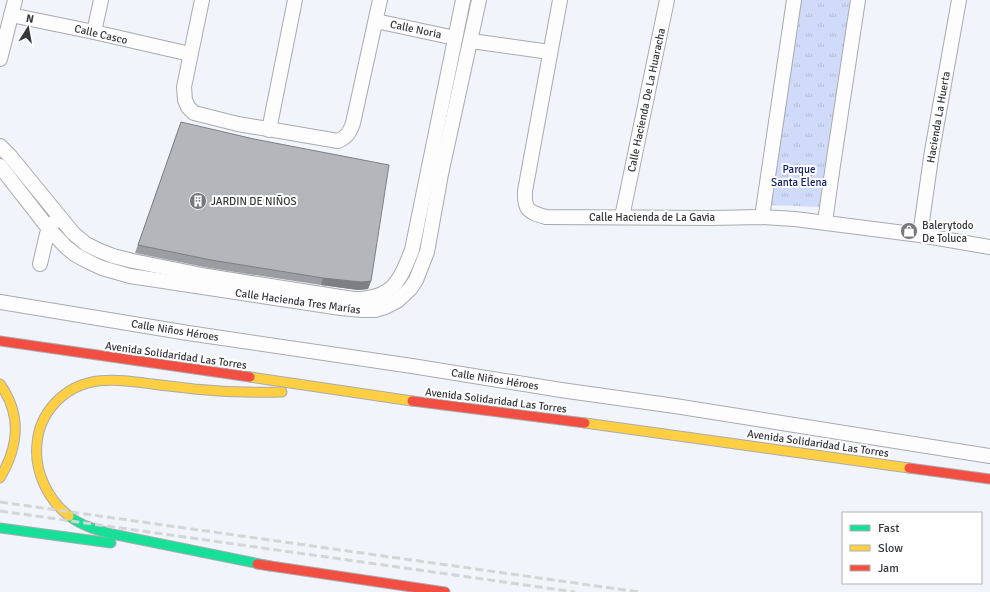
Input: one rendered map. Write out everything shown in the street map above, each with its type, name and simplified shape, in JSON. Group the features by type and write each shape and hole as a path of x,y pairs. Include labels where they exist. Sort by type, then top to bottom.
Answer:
{"main road":[{"name":"Avenida Solidaridad Las Torres","path":"0,341 325,389 605,425 990,480"},
{"path":"270,566 121,536 83,525 73,519 55,503 43,482 36,451 36,441 39,429 44,418 60,399 70,391 93,381 113,380 215,392 266,393 325,389"},
{"path":"0,384 8,396 13,408 16,440 13,452 0,478"},
{"path":"0,528 445,592"}],"street":[{"path":"0,59 15,0"},
{"path":"94,32 101,0"},
{"path":"202,0 184,87 185,100 188,107 194,113 238,124 338,141 345,138 350,132 353,123 380,0"},
{"path":"269,130 295,0"},
{"path":"450,98 455,38 463,0"},
{"path":"393,296 397,281 405,268 412,250 450,98 471,41 479,0"},
{"name":"Calle Hacienda de La Gavia","path":"560,0 525,191 525,204 532,213 546,216 710,218 762,217 825,222 920,235 990,247"},
{"name":"Calle Hacienda De La Huaracha","path":"622,217 666,0"},
{"path":"762,217 794,0"},
{"path":"825,222 832,165 858,0"},
{"name":"Hacienda La Huerta","path":"920,235 932,151 959,0"},
{"name":"Calle Casco","path":"11,15 190,54"},
{"name":"Calle Noria","path":"376,21 455,38"},
{"path":"471,41 550,52"},
{"name":"Calle Hacienda Tres Marías","path":"0,146 10,156 58,216 86,244 113,256 207,276 353,298 393,296"},
{"name":"Calle Hacienda Tres Marías","path":"0,166 49,229 66,247 76,256 102,268 130,276 341,308 375,310 385,308 393,296"},
{"path":"40,264 47,234 58,216"},
{"name":"Calle Niños Héroes","path":"0,302 196,334 675,406 990,456"}],"green space":[{"name":"Parque Santa Elena","path":"801,0 851,0 821,207 769,205"}],"building":[{"path":"181,122 254,139 389,165 371,281 361,282 323,278 211,260 138,245"}],"railway":[{"path":"0,502 639,592"},
{"path":"0,511 575,592"}],"traffic: fast":[{"path":"69,516 84,525 112,534 270,566"},
{"path":"0,528 111,543"}],"traffic: slow":[{"path":"250,377 412,401"},
{"path":"69,516 55,502 44,484 38,464 37,444 40,427 48,412 65,394 76,387 88,383 113,380 216,391 282,392"},
{"path":"0,384 12,407 15,419 14,442 11,454 0,478"},
{"path":"585,423 909,468"}],"traffic: jam":[{"path":"0,341 250,377"},
{"path":"412,401 585,423"},
{"path":"909,468 990,479"},
{"path":"257,564 445,592"}],"place":[{"name":"JARDIN DE NIÑOS","path":"198,201"},
{"name":"Balerytodo De Toluca","path":"909,231"}]}
